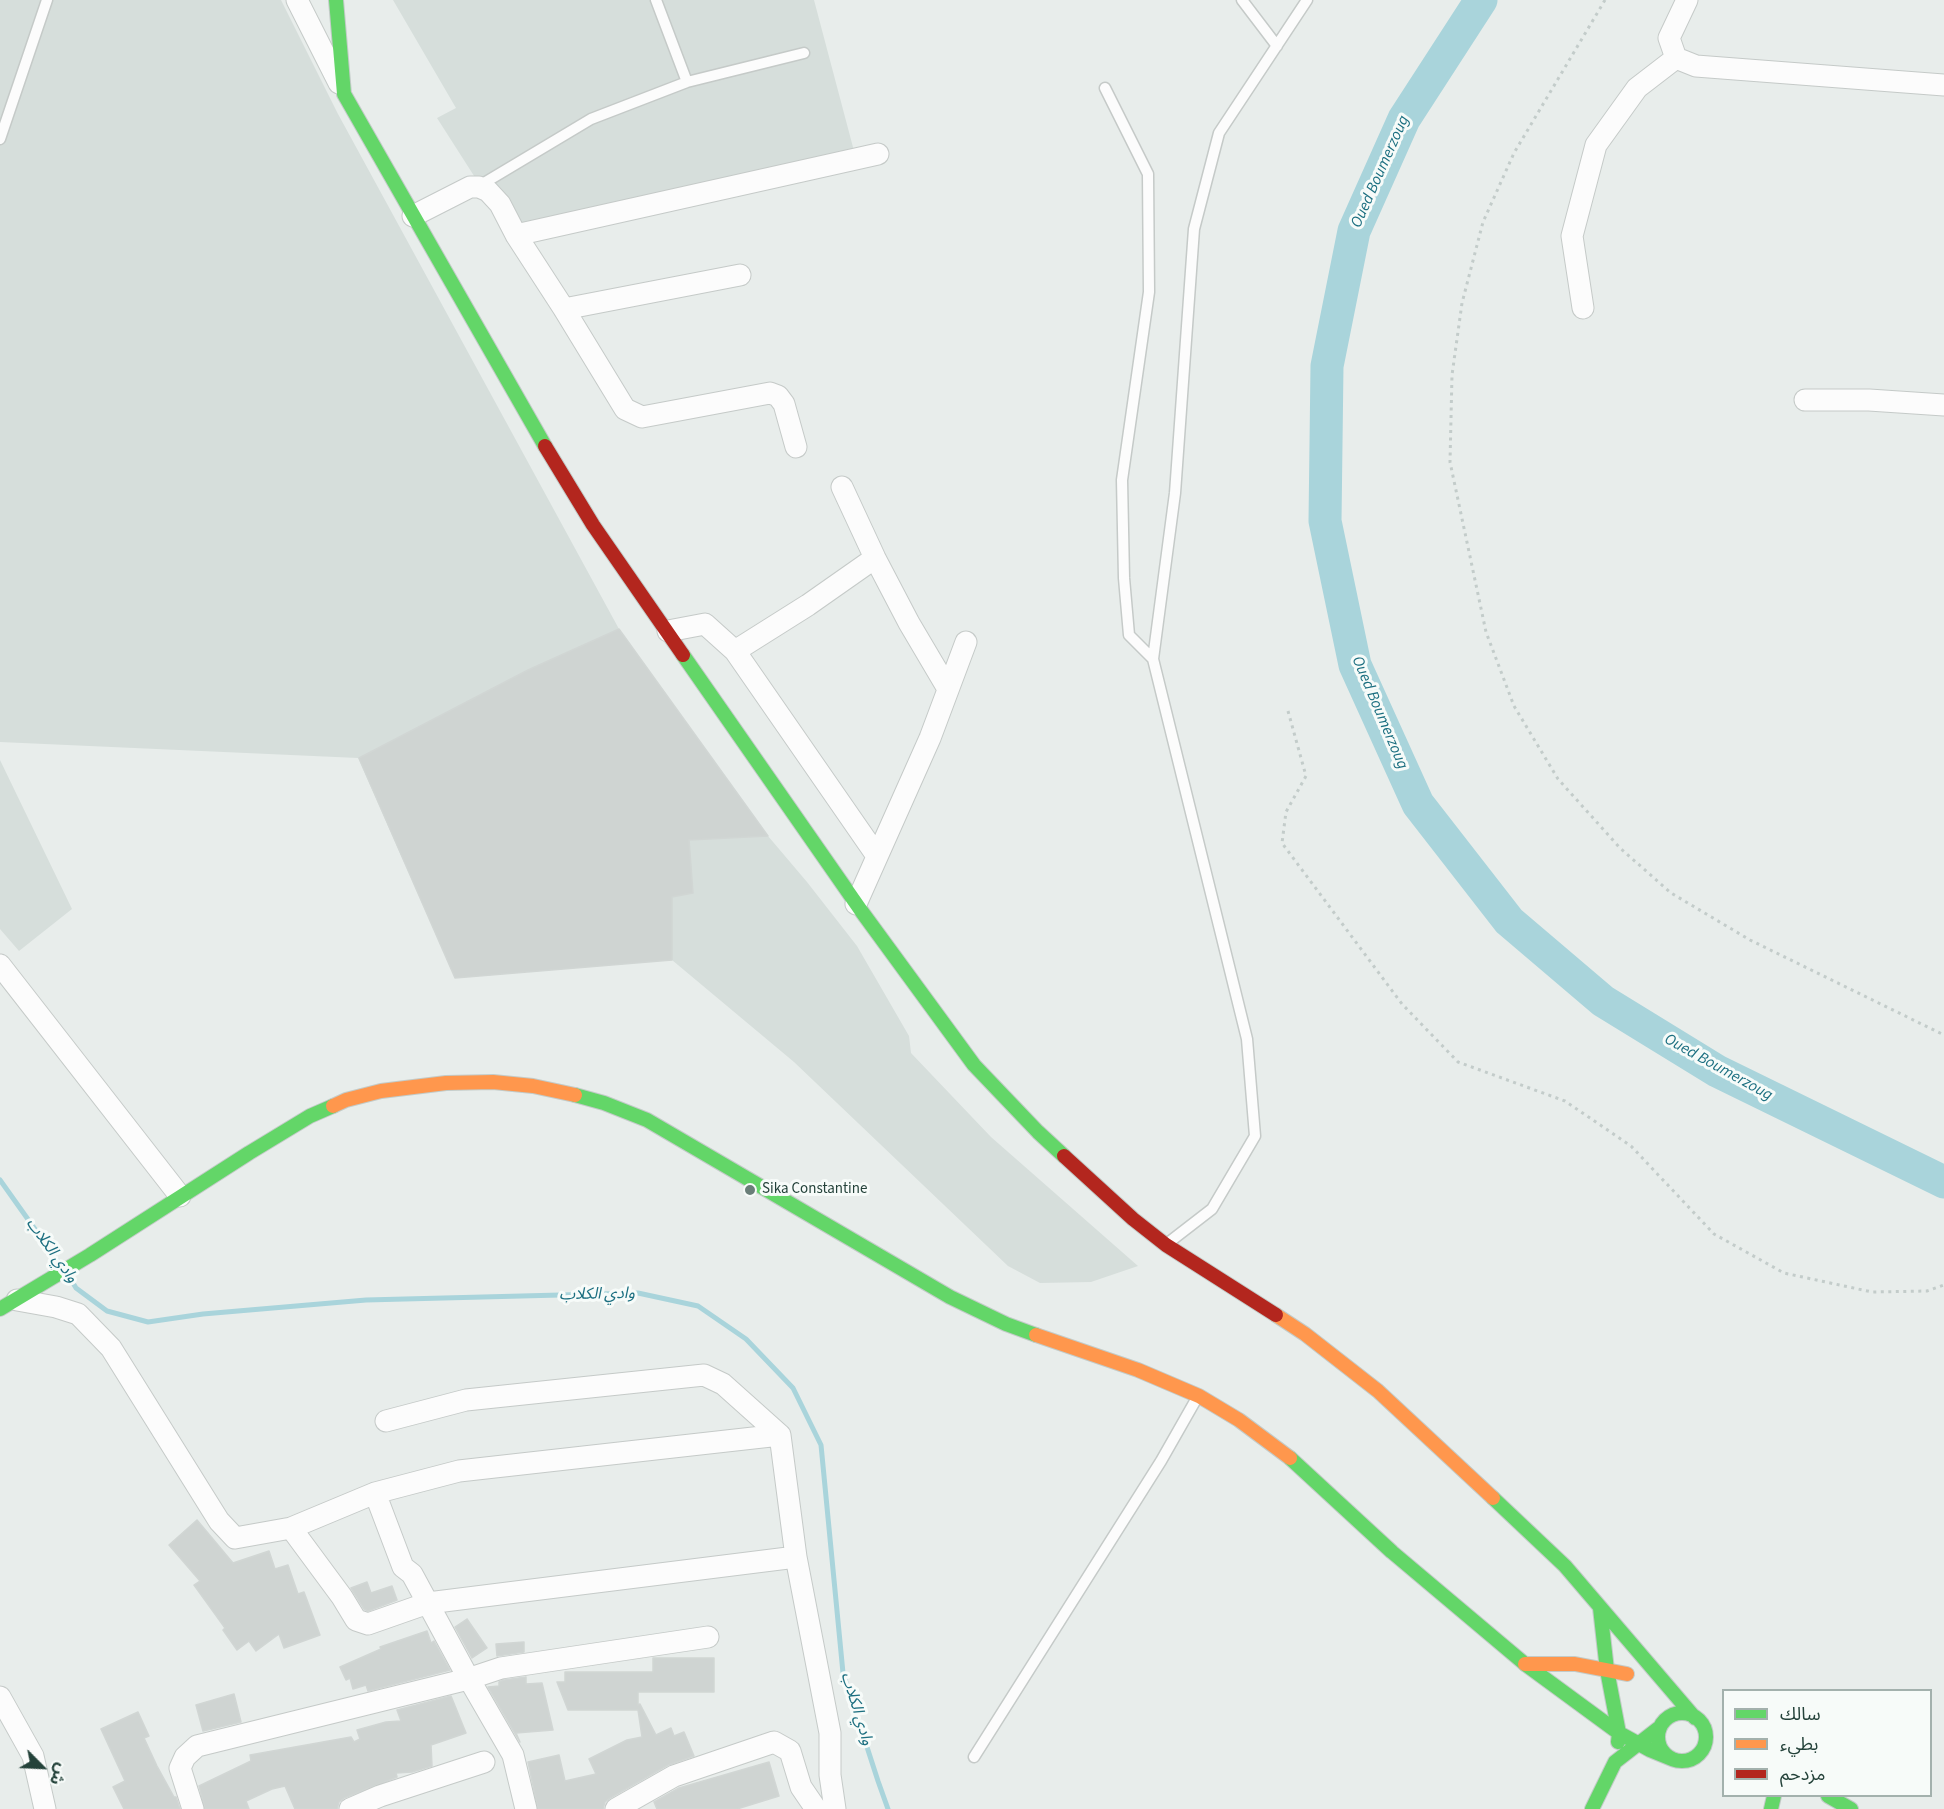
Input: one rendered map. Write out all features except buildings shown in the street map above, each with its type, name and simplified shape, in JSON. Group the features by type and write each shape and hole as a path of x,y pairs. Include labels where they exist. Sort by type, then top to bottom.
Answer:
{"main road":[{"path":"16,1300 310,1116 346,1100 381,1091 446,1083 493,1082 533,1086 604,1103 647,1120 950,1298 1006,1324 1138,1370 1198,1396 1239,1420 1281,1450 1392,1552 1525,1664 1619,1733 1672,1759 1687,1761 1709,1748 1705,1730 1565,1566 1378,1391 1305,1334 1166,1245 1133,1219 1038,1132 974,1065 856,904 593,525 517,400 344,94 336,0"},
{"path":"1589,1641 1599,1623 1600,1608"},
{"path":"1600,1608 1607,1670 1619,1733 1615,1762 1592,1809 1621,1781"},
{"path":"1551,1664 1575,1654"},
{"path":"1525,1664 1575,1664 1662,1680"},
{"path":"1615,1762 1660,1727 1665,1720 1680,1713 1695,1718 1722,1733"},
{"path":"1660,1727 1658,1742 1665,1755 1672,1759"},
{"path":"1650,1766 1672,1759"},
{"path":"1830,1797 1851,1809"}],"street":[{"path":"297,0 344,94"},
{"path":"1687,0 1669,38 1676,58 1696,66 1944,84"},
{"path":"1583,308 1572,236 1596,145 1637,88 1676,58"},
{"path":"516,235 878,154"},
{"path":"413,216 470,187 479,187 488,192 500,204 516,235 625,409 642,417 770,393 778,396 784,404 796,447"},
{"path":"564,309 740,275"},
{"path":"1805,400 1869,400 1944,405"},
{"path":"842,487 909,623 948,688"},
{"path":"735,651 808,605 875,558"},
{"path":"668,631 705,624 735,651 877,856"},
{"path":"856,904 930,738 966,642"},
{"path":"0,965 180,1196"},
{"path":"16,1300 56,1307 78,1314 111,1348 219,1521 235,1538 291,1528 375,1494 459,1471 780,1435"},
{"path":"386,1421 466,1400 704,1375 723,1384 780,1435 796,1557 830,1733 830,1775 835,1809"},
{"path":"375,1494 403,1567 412,1574 468,1679 513,1755 526,1809"},
{"path":"291,1528 356,1620 368,1624 428,1603 796,1557"},
{"path":"193,1809 180,1768 185,1757 197,1746 468,1679 501,1668 708,1637"},
{"path":"0,1696 33,1756 45,1809"},
{"path":"616,1809 674,1776 774,1742 790,1751 801,1787 816,1809"},
{"path":"350,1809 380,1796 484,1762"}],"lane":[{"path":"0,139 47,0"},
{"path":"656,0 687,82"},
{"path":"1242,0 1277,46"},
{"path":"1166,1245 1212,1209 1255,1136 1247,1039 1153,659 1174,493 1194,228 1219,133 1307,0"},
{"path":"479,187 591,119 687,82 804,53"},
{"path":"1105,88 1148,174 1149,292 1122,480 1124,578 1129,635 1153,659"},
{"path":"974,1757 1161,1461 1198,1396"}],"path":[{"path":"1605,0 1514,153 1483,222 1462,303 1452,375 1450,462 1486,632 1514,706 1558,779 1620,848 1645,870 1671,892 1750,940 1944,1035"},
{"path":"1288,711 1306,776 1286,812 1282,843 1402,1004 1458,1062 1565,1101 1631,1146 1714,1234 1784,1273 1872,1292 1927,1291 1944,1285"}],"shaded area":[{"path":"0,0 281,0 338,114 619,629 768,836 857,946 909,1036 911,1053 991,1137 1138,1266 1091,1282 1040,1283 1008,1266 794,1062 672,960 455,978 358,758 0,742"},
{"path":"393,0 814,0 854,151 508,229 437,118 456,108"},
{"path":"0,760 72,909 19,951 0,929"}],"waterway":[{"name":"Oued Boumerzoug","path":"1481,0 1404,119 1354,231 1327,366 1325,521 1355,665 1418,804 1509,921 1603,1001 1717,1071 1944,1182"},
{"name":"وادي الكلاب","path":"0,1180 59,1263"},
{"name":"وادي الكلاب","path":"70,1278 76,1288 107,1311 148,1322 203,1314 366,1300 638,1293 698,1306 746,1339 793,1388 821,1445 843,1673 888,1809"}],"traffic: fast":[{"path":"336,0 344,94 545,446"},
{"path":"683,655 862,912 974,1065 1064,1156"},
{"path":"575,1095 604,1103 647,1120 950,1297 1006,1324 1036,1335"},
{"path":"0,1309 90,1255 249,1153 310,1116 333,1106"},
{"path":"1290,1458 1392,1552 1525,1664 1619,1733 1672,1759"},
{"path":"1493,1498 1565,1566 1695,1718"},
{"path":"1600,1608 1607,1670 1619,1733 1618,1742"},
{"path":"1682,1713 1699,1720 1706,1737 1699,1754 1682,1761 1665,1754 1658,1737 1665,1720 1682,1713"},
{"path":"1592,1809 1615,1762 1660,1727"},
{"path":"1771,1809 1774,1797"},
{"path":"1830,1797 1851,1809"}],"traffic: slow":[{"path":"333,1106 346,1100 381,1091 446,1083 493,1082 533,1086 575,1095"},
{"path":"1276,1315 1305,1334 1378,1391 1493,1498"},
{"path":"1036,1335 1138,1370 1199,1396 1239,1420 1290,1458"},
{"path":"1525,1664 1575,1664 1627,1674"}],"traffic: jam":[{"path":"545,446 593,525 683,655"},
{"path":"1064,1156 1133,1219 1166,1245 1276,1315"}],"place":[{"name":"Sika Constantine","path":"750,1190"}]}
